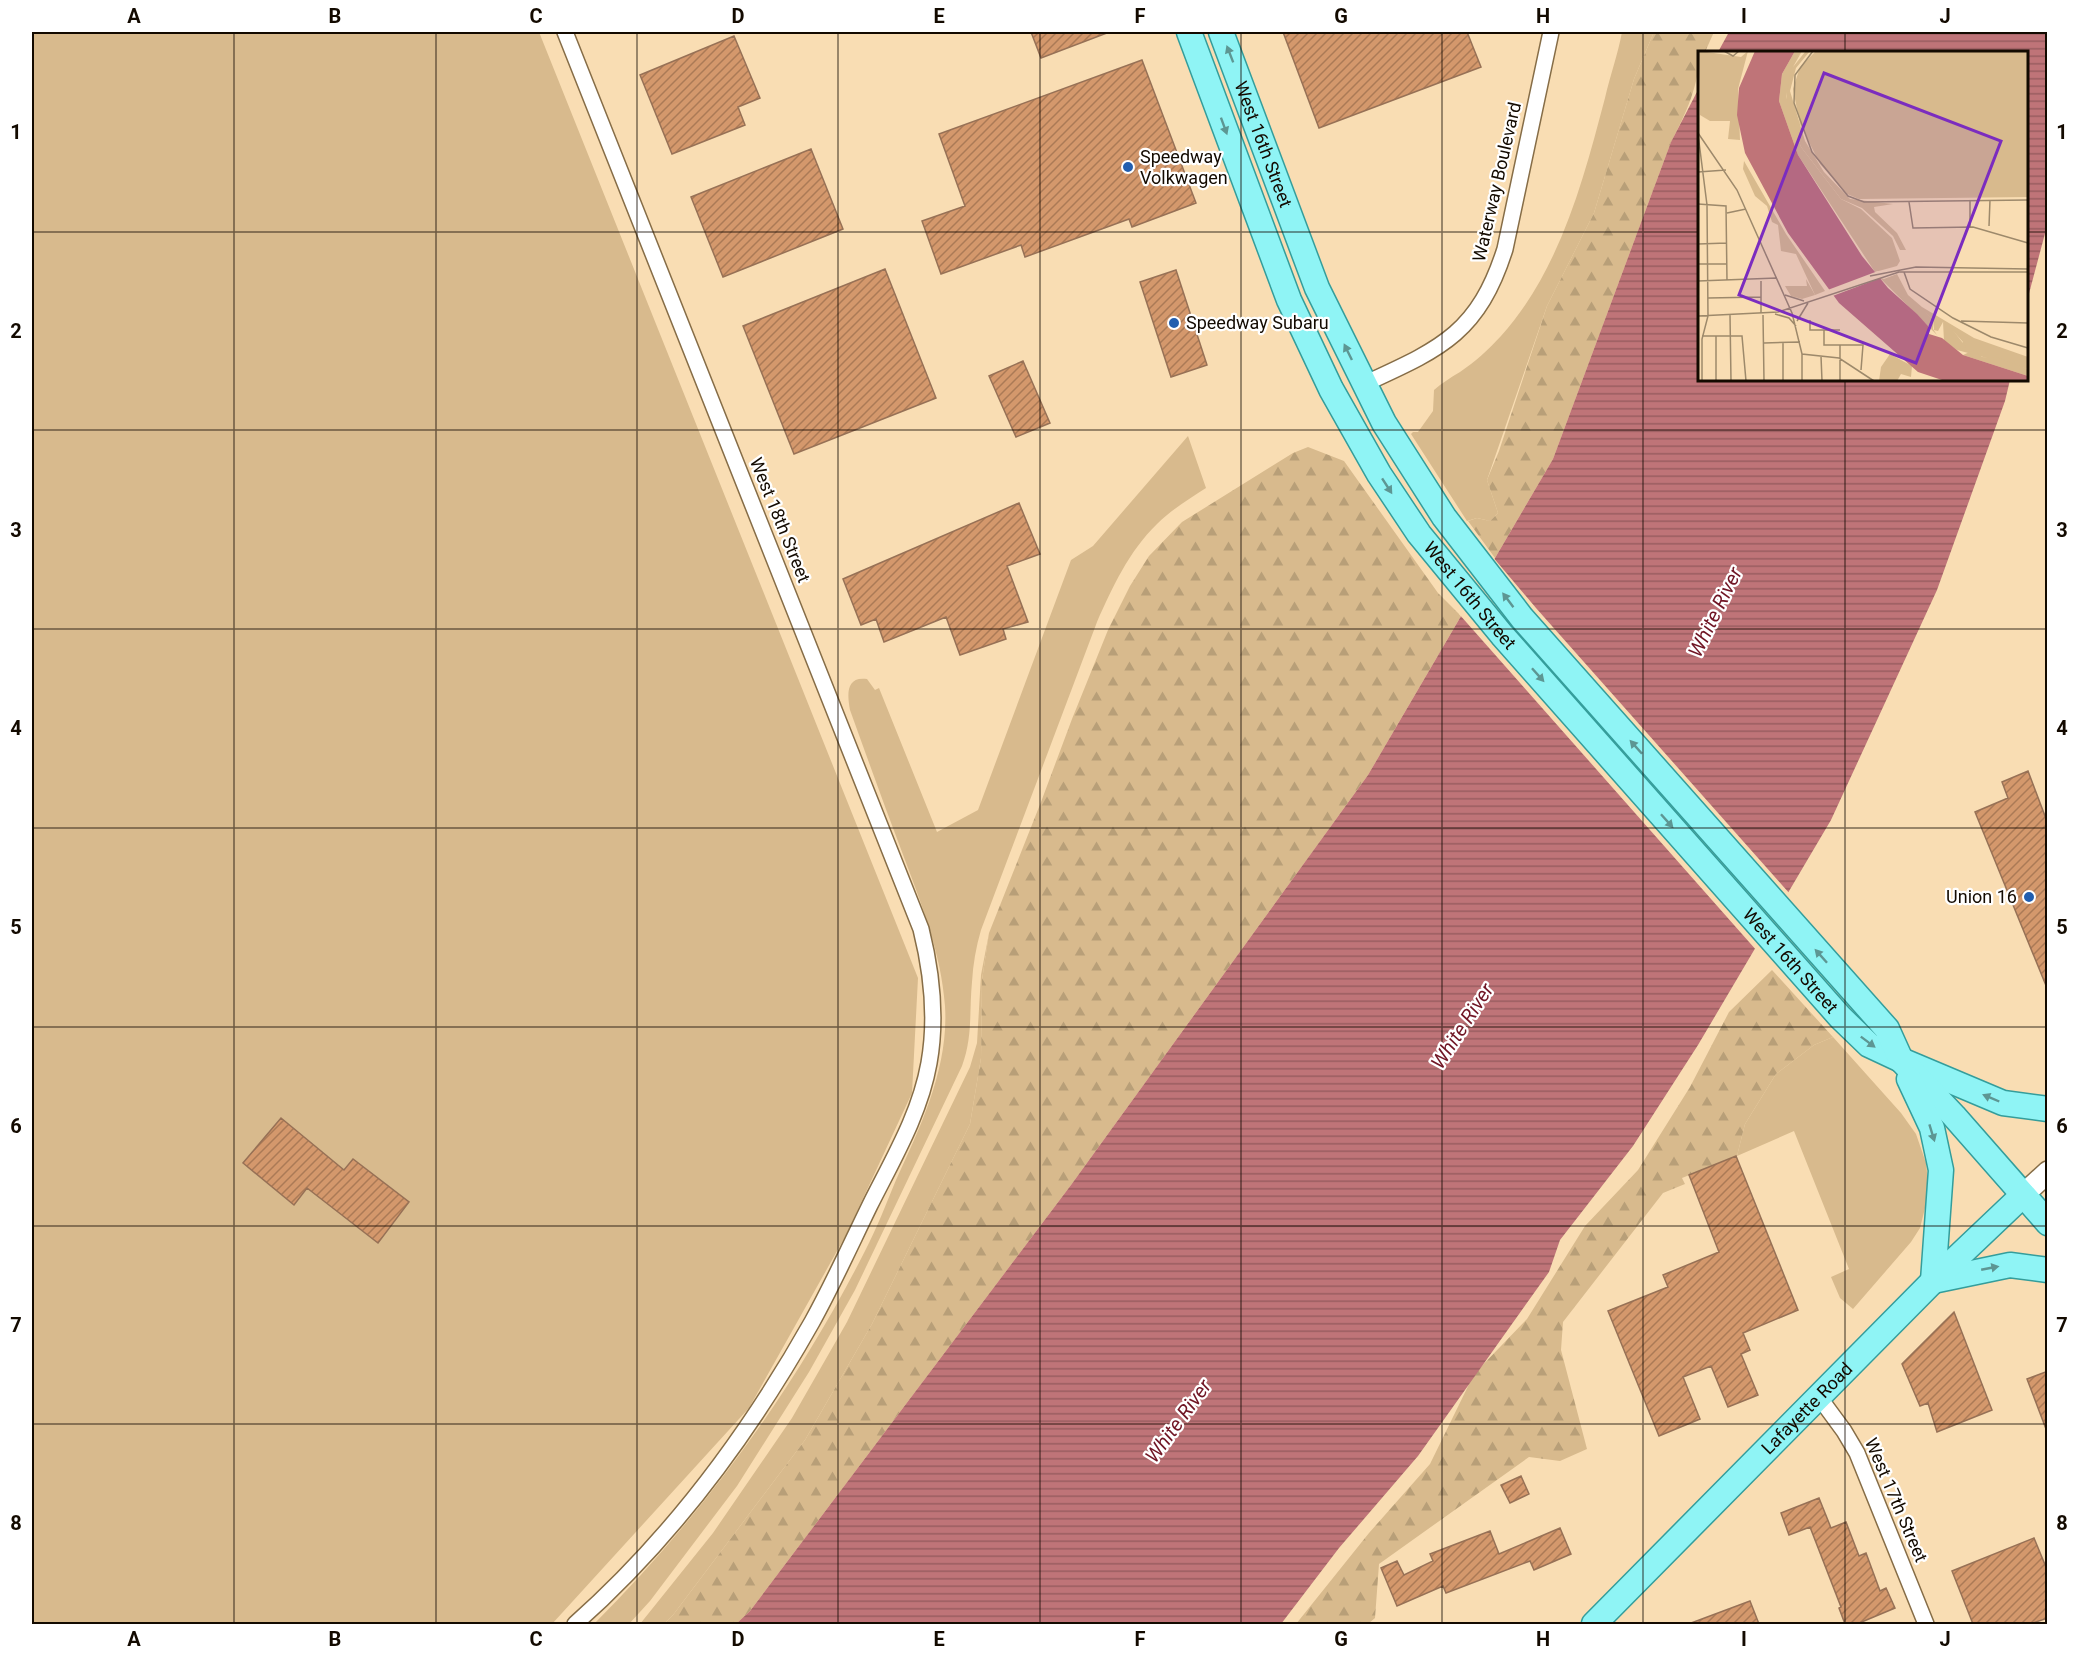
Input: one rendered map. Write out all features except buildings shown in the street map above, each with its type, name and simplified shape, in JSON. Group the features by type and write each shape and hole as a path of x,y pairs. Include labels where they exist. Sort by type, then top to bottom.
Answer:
{"main road":[{"name":"West 16th Street","path":"1189,32 1289,300 1352,428 1419,534 1502,635 1840,1017 1869,1045 1901,1060"},
{"name":"West 16th Street","path":"1221,32 1317,288 1384,423 1444,517 1522,618 1887,1029 1901,1060 1954,1116 2048,1223"},
{"path":"1901,1060 2003,1103 2048,1109"},
{"path":"1901,1060 1932,1128 1941,1170 1933,1281 2010,1265 2048,1270"},
{"path":"2023,1196 2048,1172"},
{"name":"Lafayette Road","path":"1594,1624 1933,1281 2023,1196"}],"street":[{"name":"West 18th Street","path":"565,32 921,929 931,974 934,1021 925,1084 909,1127 834,1281 790,1359 742,1434 683,1512 623,1578 575,1624"},
{"name":"Waterway Boulevard","path":"1364,384 1417,359 1448,340 1474,314 1493,284 1505,249 1551,32"},
{"name":"West 17th Street","path":"1819,1397 1857,1453 1926,1624"}],"green space":[{"path":"32,32 539,32 918,978 912,1093 846,1235 749,1408 552,1624 32,1624"},
{"path":"1622,32 1654,32 1634,79 1594,213 1547,306 1487,480 1498,513 1490,521 1477,518 1467,521 1411,434 1418,432 1433,411 1434,390 1471,364 1501,336 1522,310 1539,283 1554,254 1578,192"},
{"path":"1654,32 1714,32 1705,51 1698,51 1698,70 1691,99 1671,142 1553,459 1495,558 1468,521 1477,518 1490,521 1498,513 1487,480 1499,451 1547,306 1594,213 1634,79"},
{"path":"1188,436 1206,488 1168,514 1138,546 1122,570 1097,622 981,930 973,969 968,1044 962,1066 855,1290 809,1372 737,1486 650,1601 629,1624 594,1624 634,1582 709,1494 777,1401 808,1352 874,1234 924,1117 938,1074 943,1051 945,1006 935,947 850,710 849,687 855,680 867,679 875,690 879,688 937,832 978,810 1071,560 1093,546"},
{"path":"1308,447 1344,461 1438,593 1461,616 1368,775 1071,1185 750,1611 736,1624 664,1624 805,1440 872,1324 970,1124 981,1058 982,980 989,933 1108,630 1130,586 1149,556 1182,522 1293,453"},
{"path":"989,933 982,980 981,1058 970,1124 872,1324 805,1440 673,1615 664,1624 640,1624 713,1533 792,1418 847,1322 970,1067 977,1043 981,975"},
{"path":"1772,970 1833,1037 1814,1045 1776,1074 1745,1124 1737,1156 1682,1178 1685,1184 1663,1193 1563,1322 1561,1350 1587,1449 1560,1461 1529,1457 1379,1564 1375,1618 1368,1624 1296,1624 1369,1533 1430,1464 1474,1374 1527,1319 1585,1226 1638,1170 1690,1087 1729,1012"},
{"path":"1833,1037 1901,1113 1916,1134 1926,1163 1928,1182 1928,1196 1920,1228 1911,1242 1853,1309 1840,1298 1831,1277 1849,1269 1794,1131 1737,1156 1745,1124 1776,1074 1814,1045"}],"water":[{"path":"1729,32 2047,32 2047,226 2028,297 2028,51 1719,51"},
{"name":"White River","path":"1698,90 1698,381 2010,381 2005,401 1937,590 1831,820 1698,1045 1633,1146 1560,1240 1549,1272 1418,1456 1339,1548 1281,1624 736,1624 750,1611 1071,1185 1368,775 1553,459 1671,142"}],"pier":[{"path":"1492,556 1790,894 1757,951 1459,614"}],"place":[{"name":"Speedway Volkwagen","path":"1128,167"},
{"name":"Speedway Subaru","path":"1174,323"},
{"name":"Union 16","path":"2029,897"}]}
